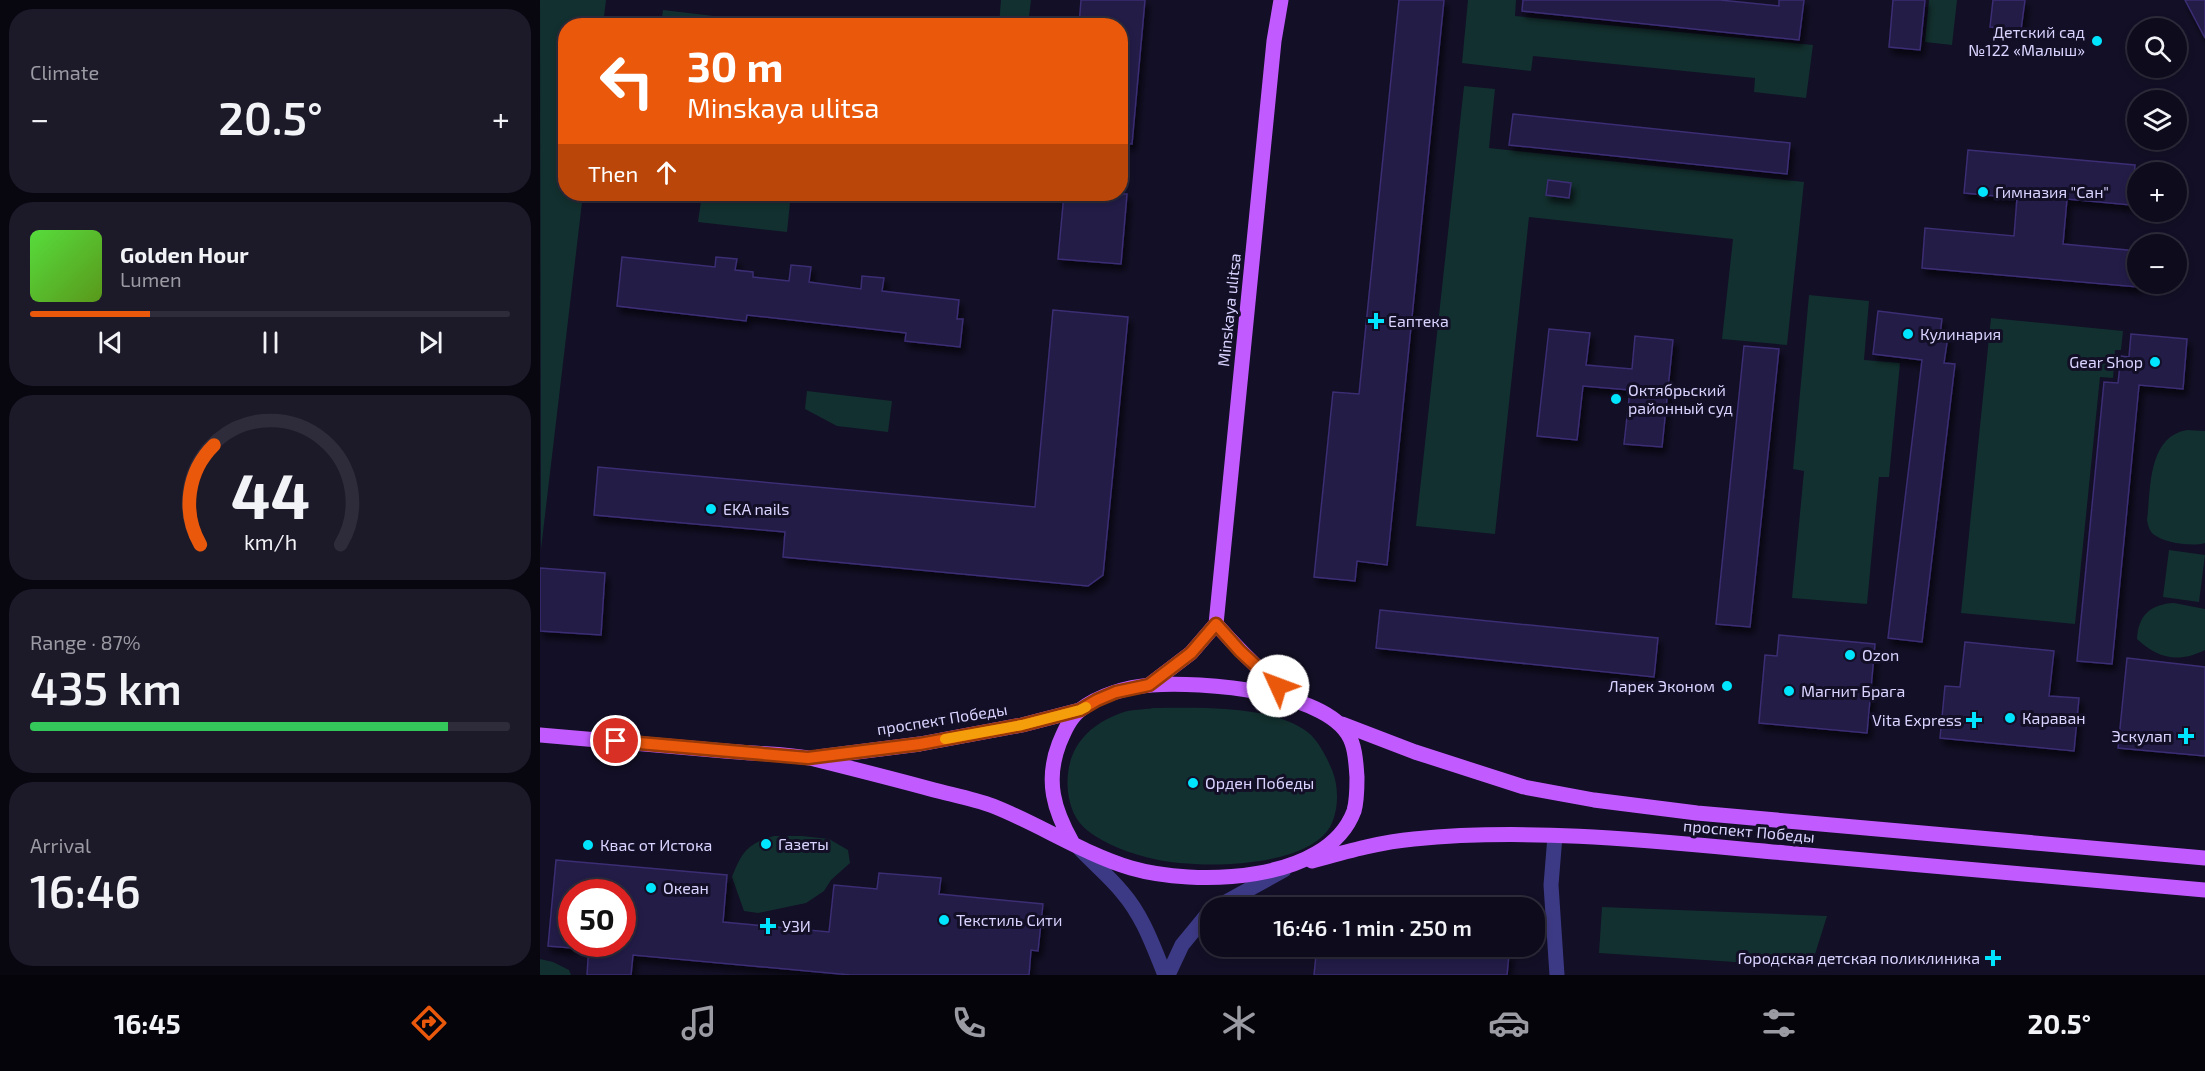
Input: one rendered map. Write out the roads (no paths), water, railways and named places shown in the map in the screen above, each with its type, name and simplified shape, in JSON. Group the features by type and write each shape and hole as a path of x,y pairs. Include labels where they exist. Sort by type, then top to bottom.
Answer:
{"main road":[{"name":"Minskaya ulitsa","path":"1216,624 1274,41 1281,0"},
{"path":"1149,685 1191,653 1216,624 1240,651 1278,686 1302,704"},
{"path":"1072,842 1059,820 1051,780 1052,764 1063,733 1080,710 1116,692 1149,685 1184,684 1224,687 1267,694 1302,704"},
{"name":"проспект Победы","path":"1302,704 1323,711 1342,724 1415,752 1524,787 1594,800 1697,813 2205,858"},
{"name":"проспект Победы","path":"808,758 920,744 1022,725 1080,710"},
{"path":"1292,866 1332,842 1346,825 1354,809 1356,764 1352,741 1342,724"},
{"name":"проспект Победы","path":"540,735 808,758 992,806 1131,868 1193,878 1240,876 1413,839 1555,836 1707,845 2205,890"}],"street":[{"path":"1555,836 1551,885 1557,975"},
{"path":"1072,842 1122,892 1144,926 1166,975"},
{"path":"1235,897 1292,866"},
{"path":"1166,975 1182,945 1200,923"}],"place":[{"name":"Детский сад №122 «Малыш»","path":"2097,41"},
{"name":"Гимназия \"Сан\"","path":"1983,192"},
{"name":"Еаптека","path":"1376,321"},
{"name":"Кулинария","path":"1908,334"},
{"name":"Gear Shop","path":"2155,362"},
{"name":"Октябрьский районный суд","path":"1616,399"},
{"name":"EKA nails","path":"711,509"},
{"name":"Ozon","path":"1850,655"},
{"name":"Ларек Эконом","path":"1727,686"},
{"name":"Магнит Брага","path":"1789,691"},
{"name":"Караван","path":"2010,718"},
{"name":"Vita Express","path":"1974,720"},
{"name":"Эскулап","path":"2186,736"},
{"name":"Орден Победы","path":"1193,783"},
{"name":"Газеты","path":"766,844"},
{"name":"Квас от Истока","path":"588,845"},
{"name":"Океан","path":"651,888"},
{"name":"Текстиль Сити","path":"944,920"},
{"name":"УЗИ","path":"768,926"},
{"name":"Городская детская поликлиника","path":"1993,958"}]}
